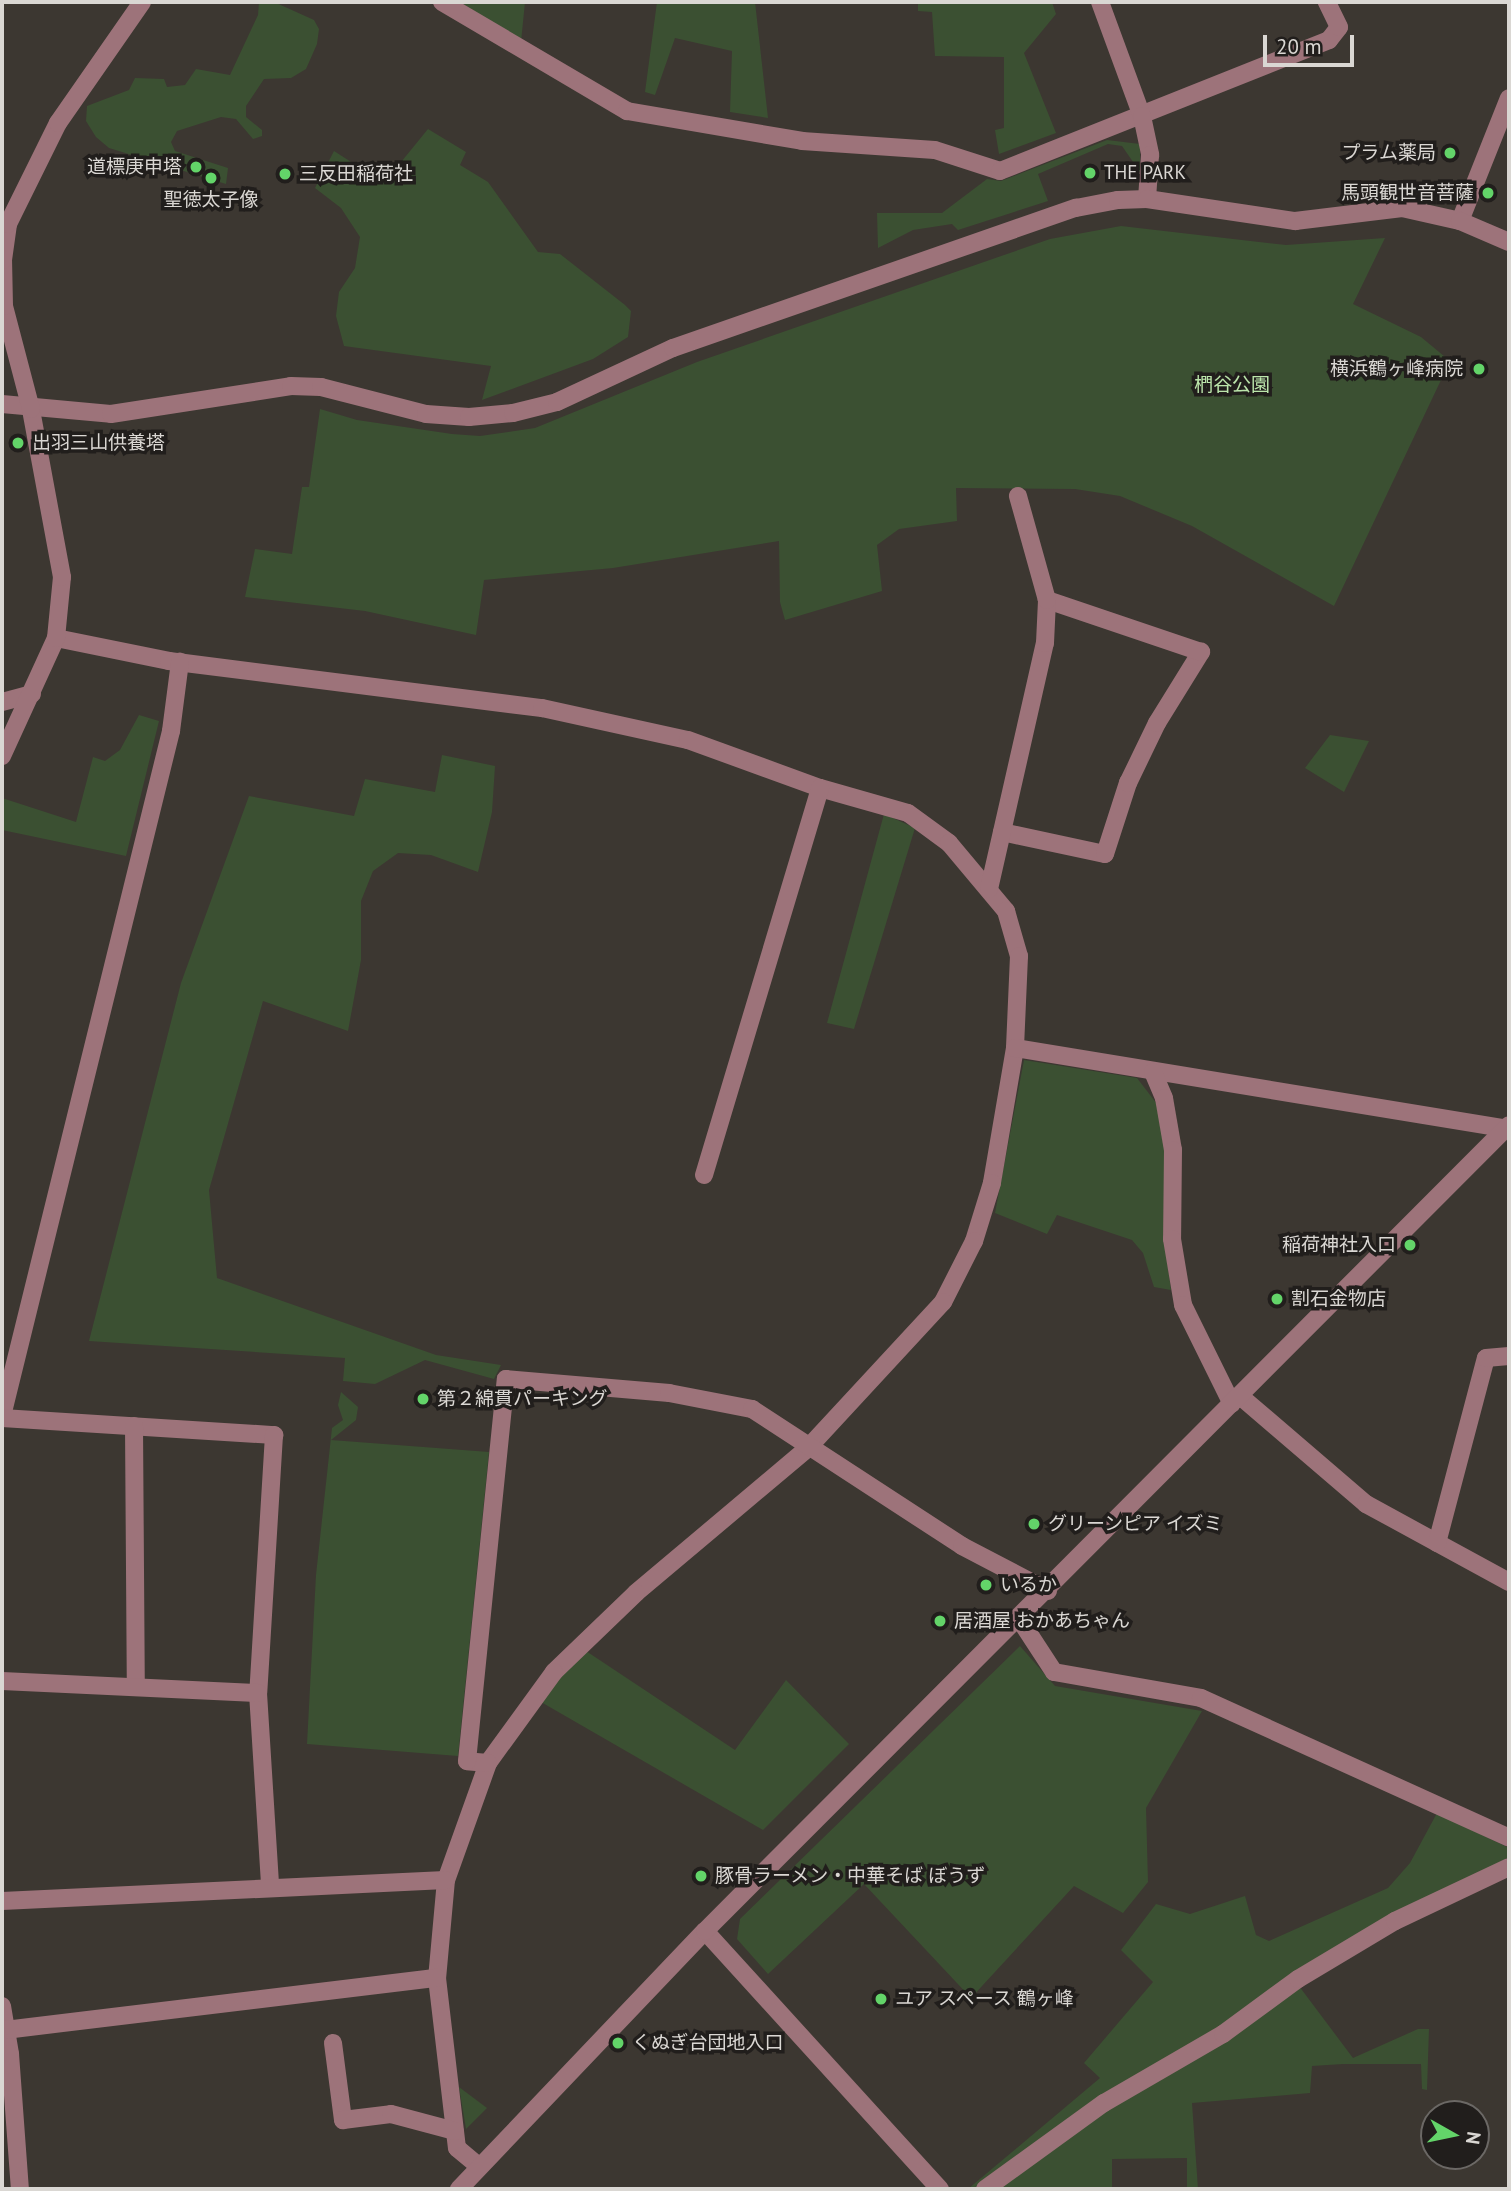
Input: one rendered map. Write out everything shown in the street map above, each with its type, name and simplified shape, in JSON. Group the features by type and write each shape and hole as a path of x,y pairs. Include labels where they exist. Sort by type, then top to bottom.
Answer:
{"street":[{"path":"2,756 56,638 62,577 59,547 31,409 4,306 3,260 8,224 58,123 142,2"},
{"path":"442,2 627,111 792,140 935,150 1000,171 1329,40 1339,27 1327,2"},
{"path":"1102,2 1143,116 1150,155 1147,199"},
{"path":"1460,222 1509,98"},
{"path":"2,404 31,409 110,414 291,386 321,387 426,414 469,417 513,413 557,402 673,348 1076,208 1147,199 1295,221 1402,208 1460,222 1509,242"},
{"path":"989,889 1045,643 1047,600 1018,496"},
{"path":"1002,832 1105,854 1128,783 1157,723 1201,652 1047,600"},
{"path":"56,638 180,662 598,718 688,740 820,788 908,813 949,843 989,889 1006,911 1019,956 1015,1048 992,1183 974,1241 943,1303 808,1448 751,1491 563,1663 488,1763 446,1880 437,1978 457,2148 477,2165"},
{"path":"180,662 172,731 2,1417 274,1435 258,1693 270,1885"},
{"path":"2,702 32,694"},
{"path":"704,1175 820,788"},
{"path":"1015,1048 1508,1128"},
{"path":"1153,1072 1164,1098 1173,1150 1172,1239 1183,1305 1236,1400 1366,1504 1509,1582"},
{"path":"459,2189 477,2165 705,1931 1020,1620 1508,1128"},
{"path":"1437,1543 1486,1358 1509,1356"},
{"path":"488,1763 467,1761 506,1379 712,1399 752,1409 962,1546 1048,1591"},
{"path":"134,1426 136,1684"},
{"path":"1020,1620 1054,1672 1201,1698 1509,1838"},
{"path":"2,1681 136,1684 258,1693"},
{"path":"985,2189 1104,2103 1223,2034 1298,1979 1395,1921 1509,1867"},
{"path":"2,1901 270,1885 446,1880"},
{"path":"705,1931 940,2189"},
{"path":"5,2030 437,1978"},
{"path":"2,2006 7,2085 20,2189"},
{"path":"333,2043 343,2120 391,2115 455,2131"}],"green space":[{"path":"259,2 274,2 314,20 319,29 317,44 306,69 291,78 264,79 246,106 246,117 262,130 262,136 253,139 236,119 221,117 177,131 171,142 175,151 228,168 226,184 109,148 96,137 86,121 87,106 129,90 135,78 164,79 167,87 185,85 196,69 230,75 258,15"},
{"path":"460,2 525,2 521,42 520,42"},
{"path":"657,2 755,2 768,118 730,112 732,51 675,38 655,95 645,92"},
{"path":"918,2 1052,2 1056,14 1024,53 1056,133 999,154 995,130 1004,128 1004,57 935,56 932,12 918,11"},
{"path":"428,129 466,152 460,165 488,182 538,252 560,254 631,311 628,337 593,359 482,400 491,366 344,346 336,316 339,292 355,268 360,237 341,208 315,188 334,151 384,183"},
{"path":"1107,140 1140,144 1140,172 1122,146 1108,144 1038,174 1048,201 958,230 952,224 913,230 878,248 877,213 942,213 987,179 1001,181"},
{"name":"椚谷公園","path":"1121,226 1286,245 1385,238 1353,304 1421,337 1450,361 1334,606 1192,526 1120,496 1075,489 956,488 957,521 899,529 877,545 882,591 785,620 780,602 779,541 613,568 484,580 476,635 365,611 245,597 255,549 292,554 302,487 309,487 320,409 357,420 452,434 480,436 535,428 697,362 1050,239"},
{"path":"139,715 159,721 126,856 2,830 2,798 76,822 93,757 105,761 120,750"},
{"path":"1330,735 1369,741 1344,792 1305,768"},
{"path":"442,755 495,766 492,812 478,872 431,855 398,853 373,871 361,901 361,960 348,1031 263,1001 209,1190 217,1278 436,1355 501,1365 494,1379 425,1360 375,1384 343,1381 345,1358 89,1341 181,983 249,796 354,816 365,779 435,792"},
{"path":"884,814 915,828 854,1029 827,1023"},
{"path":"1024,1060 1137,1078 1157,1104 1165,1153 1165,1244 1171,1290 1154,1287 1143,1253 1132,1240 1057,1215 1047,1234 995,1213"},
{"path":"341,1392 358,1407 356,1420 331,1440 489,1452 458,1756 307,1744 316,1575 332,1428 343,1420 338,1405"},
{"path":"1020,1646 1055,1686 1202,1711 1146,1808 1148,1882 1123,1913 1074,1886 971,1998 864,1884 768,1974 737,1939 740,1919"},
{"path":"586,1651 735,1750 786,1680 849,1744 763,1830 541,1702 564,1671"},
{"path":"1437,1813 1509,1848 1509,1857 1290,1974 1353,2058 1418,2029 1429,2029 1427,2090 1422,2089 1421,2064 1343,2064 1312,2066 1310,2093 1192,2103 1198,2189 1187,2189 1187,2158 1112,2159 1112,2189 968,2189 1100,2078 1084,2063 1153,1982 1121,1950 1156,1904 1190,1914 1245,1896 1256,1935 1269,1941 1388,1888 1410,1863"},
{"path":"459,2087 487,2108 466,2129"}],"place":[{"name":"プラム薬局","path":"1450,153"},
{"name":"道標庚申塔","path":"196,167"},
{"name":"THE PARK","path":"1090,173"},
{"name":"三反田稲荷社","path":"285,174"},
{"name":"聖徳太子像","path":"211,178"},
{"name":"馬頭観世音菩薩","path":"1488,193"},
{"name":"横浜鶴ヶ峰病院","path":"1479,369"},
{"name":"出羽三山供養塔","path":"18,443"},
{"name":"稲荷神社入口","path":"1410,1245"},
{"name":"割石金物店","path":"1277,1299"},
{"name":"第２綿貫パーキング","path":"423,1399"},
{"name":"グリーンピア イズミ","path":"1034,1524"},
{"name":"いるか","path":"986,1585"},
{"name":"居酒屋 おかあちゃん","path":"940,1621"},
{"name":"豚骨ラーメン・中華そば ぼうず","path":"701,1876"},
{"name":"ユア スペース 鶴ヶ峰","path":"881,1999"},
{"name":"くぬぎ台団地入口","path":"618,2043"}]}
